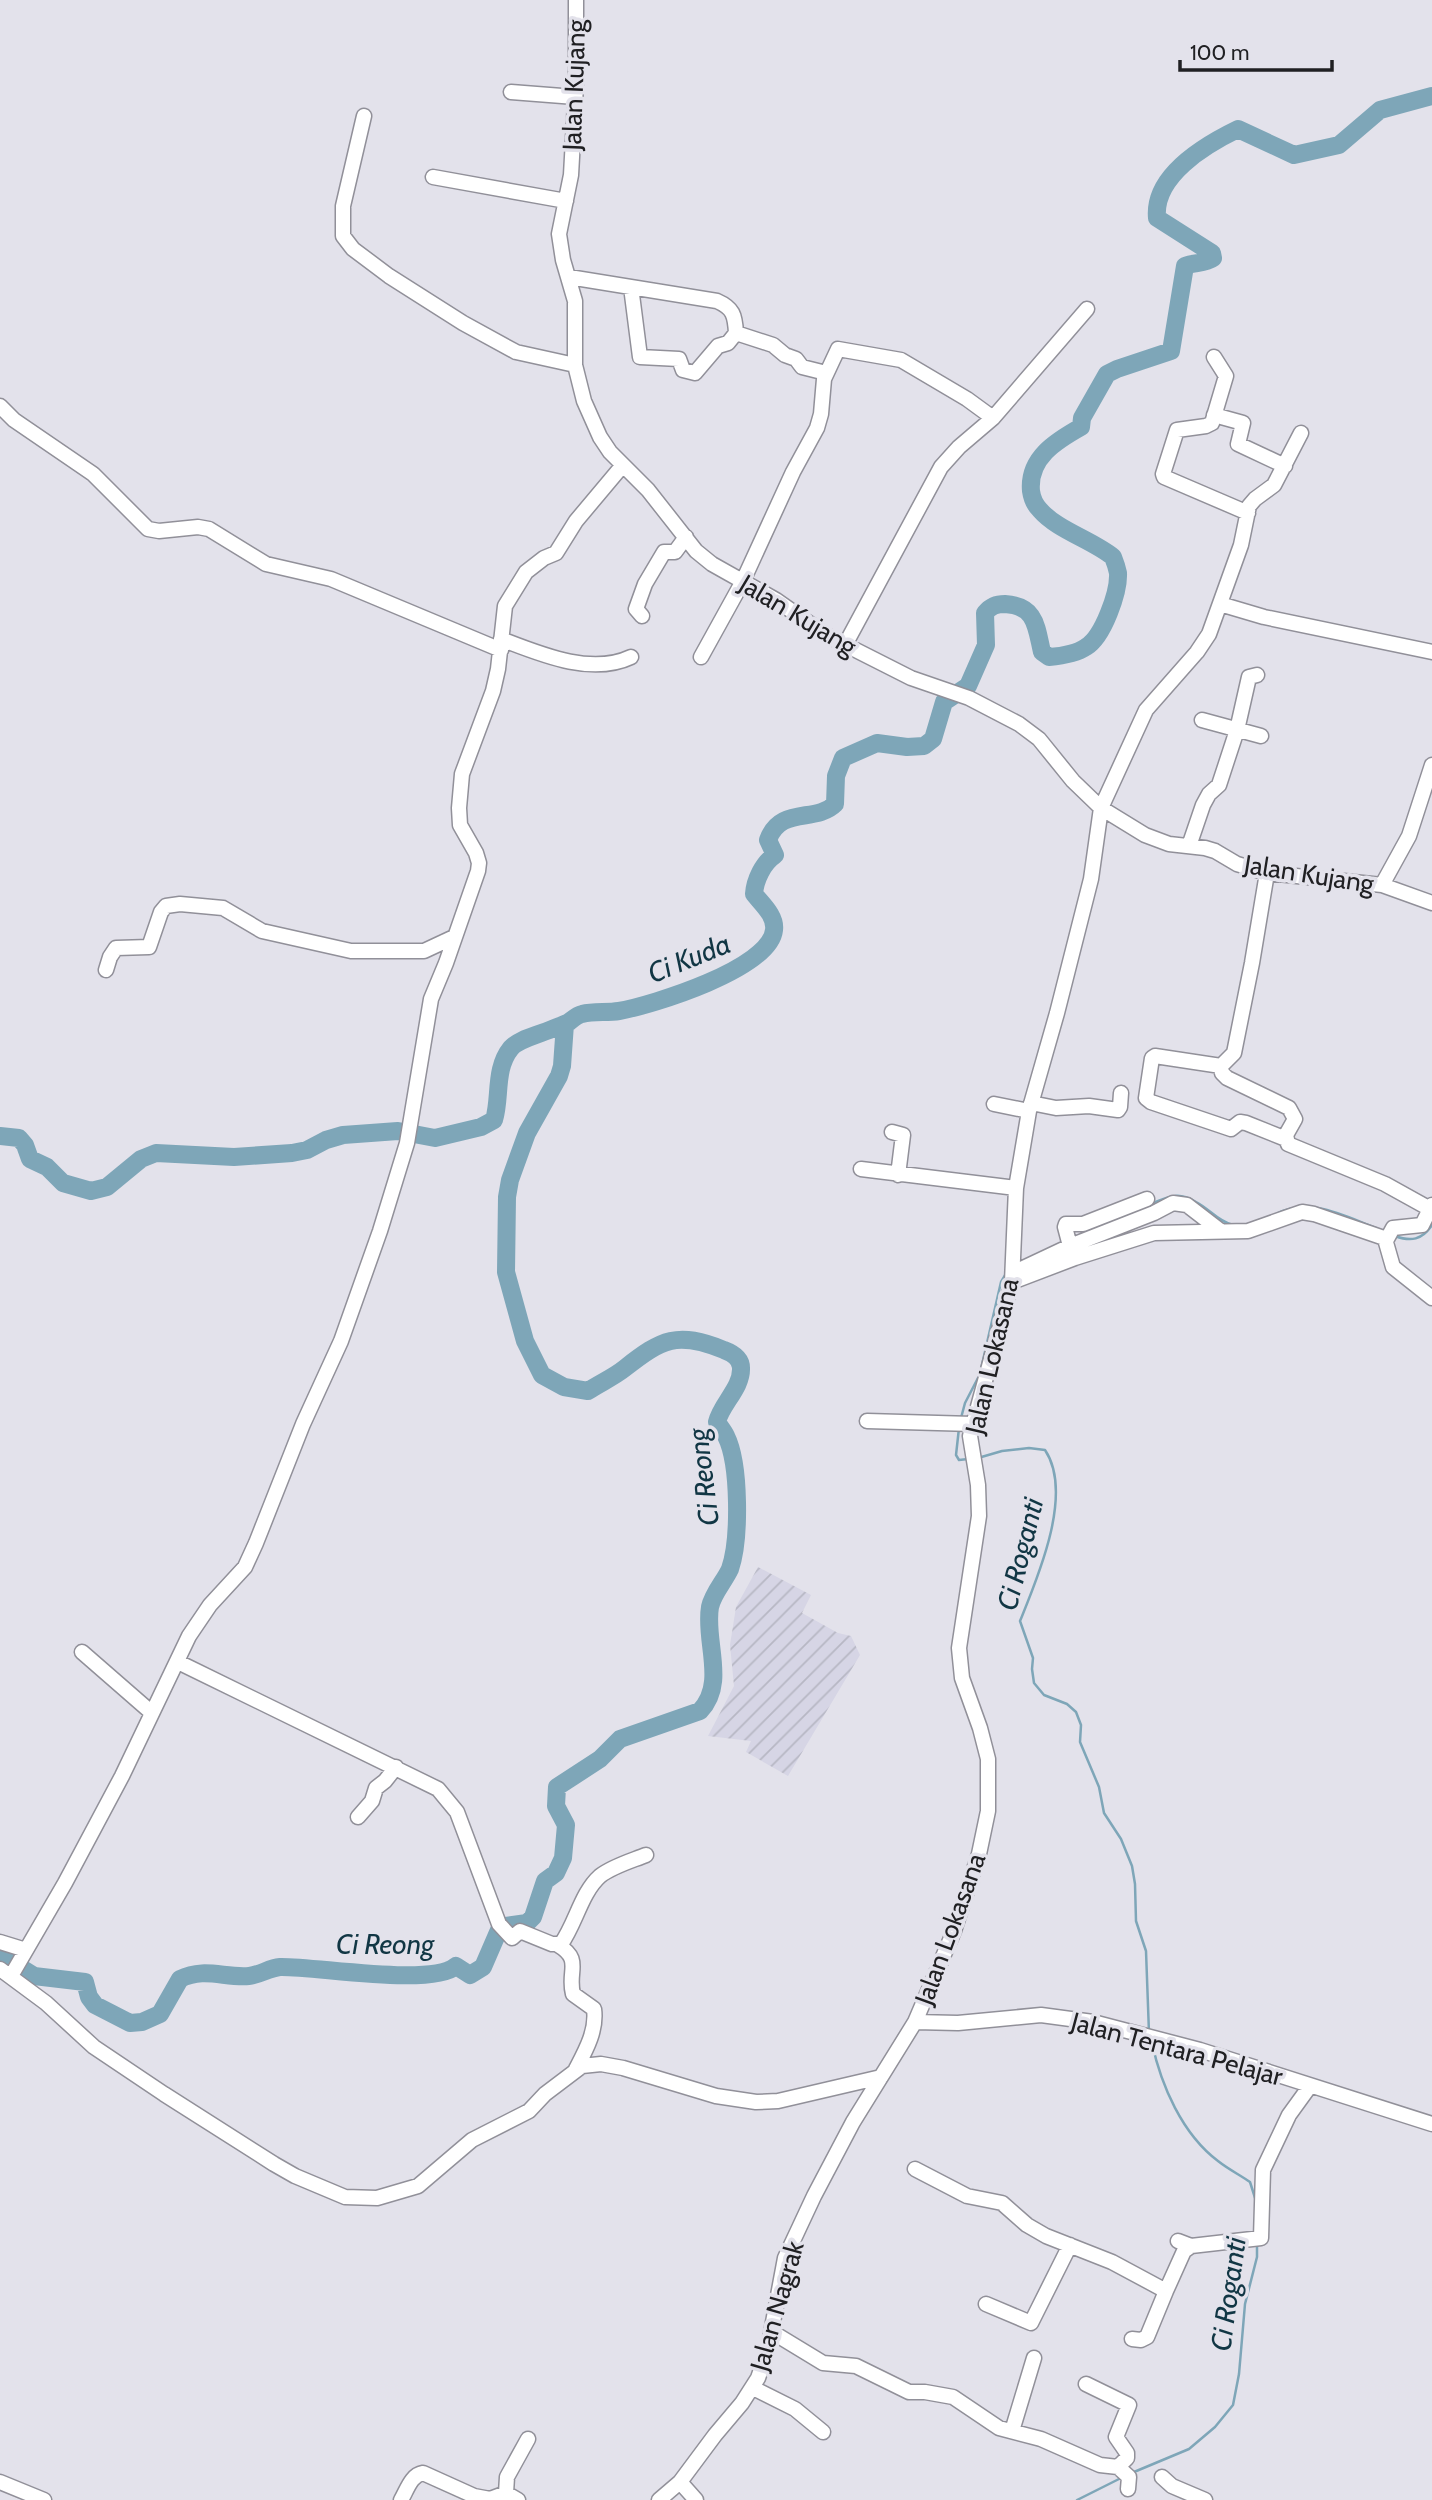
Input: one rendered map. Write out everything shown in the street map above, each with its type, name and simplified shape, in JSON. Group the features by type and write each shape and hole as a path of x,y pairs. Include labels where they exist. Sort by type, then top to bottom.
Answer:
{"street":[{"name":"Jalan Kujang","path":"576,0 575,97 570,175 559,234 563,260 575,301 575,365 591,420 610,452 648,490 696,551 712,564 776,600 826,635 926,683 969,698 1019,724 1039,739 1073,781 1101,808 1145,835 1169,844 1215,851 1237,864 1267,873 1382,885 1432,903"},
{"path":"511,92 575,97"},
{"path":"364,116 343,206 343,236 353,249 389,276 463,323 516,352 575,365"},
{"path":"433,177 566,201"},
{"path":"569,277 631,287 716,301 728,306 733,312 736,332 728,343 718,346 695,373 682,370 679,359 640,358 631,287"},
{"path":"845,645 941,467 959,447 993,418 1087,309"},
{"path":"736,332 773,345 782,353 796,359 802,367 826,373"},
{"path":"701,657 743,582 793,472 817,428 824,379 838,349 901,360 967,399 993,418"},
{"path":"1214,357 1226,376 1212,423 1177,430 1164,477 1248,513 1252,502 1274,485 1301,433"},
{"path":"0,406 15,420 93,474 148,529 209,529 266,564 331,579 501,645 582,663 621,662 631,657"},
{"path":"1214,415 1243,423 1238,444 1284,466"},
{"path":"623,465 576,521 556,553 544,558 526,572 505,606 493,691 462,774 458,808 460,825 479,863 472,891 426,1017 407,1143 376,1243 341,1340 299,1434 246,1567 232,1579 202,1615 189,1636 104,1811 25,1952 9,1971 94,2047 274,2164 345,2197 377,2198 418,2186 472,2140 529,2111 582,2066 601,2064 716,2096 756,2102 778,2101 881,2077"},
{"name":"Jalan Lokasana","path":"915,2022 954,1931 979,1854 988,1811 988,1759 962,1678 960,1656 979,1516 974,1459 970,1436 963,1423 1013,1272 1016,1188 1030,1107 1091,879 1101,808 1146,710 1203,643 1241,544 1248,513"},
{"path":"642,616 636,609 653,568 664,552 675,552 686,537"},
{"path":"1220,604 1264,617 1432,652"},
{"path":"1189,846 1206,800 1219,785 1237,730 1249,677 1257,675"},
{"path":"1202,720 1261,736"},
{"path":"1382,885 1409,836 1432,765"},
{"path":"1221,1066 1234,1053 1267,873"},
{"path":"106,970 116,948 149,947 161,912 166,906 180,904 223,908 262,931 351,951 424,951 454,937"},
{"path":"1013,1272 1075,1258 1148,1234 1253,1230 1307,1212 1388,1236 1422,1226 1431,1208 1385,1184 1293,1146 1286,1139 1246,1123 1240,1122 1231,1129 1146,1098 1152,1058 1156,1056 1221,1066"},
{"path":"1221,1066 1222,1073 1227,1078 1289,1108 1294,1119 1286,1139"},
{"path":"994,1104 1056,1108 1090,1106 1118,1110 1121,1107 1121,1093"},
{"path":"892,1132 903,1135 898,1175"},
{"path":"862,1169 1016,1188"},
{"path":"1068,1241 1066,1224 1083,1224 1145,1207 1173,1203 1181,1203 1195,1210 1222,1231"},
{"path":"1013,1272 1068,1241 1145,1207"},
{"path":"1388,1236 1393,1267 1432,1298"},
{"path":"867,1421 963,1423"},
{"path":"82,1652 152,1713"},
{"path":"178,1662 438,1789 457,1812 502,1928 512,1938 520,1931 558,1945 573,1957 573,1994 594,2009 594,2028 576,2069"},
{"path":"358,1817 372,1801 376,1788 396,1767"},
{"path":"558,1945 565,1939 591,1887 599,1877 646,1855"},
{"path":"0,1942 25,1952"},
{"name":"Jalan Tentara Pelajar","path":"915,2022 958,2023 1041,2015 1093,2022 1432,2124"},
{"name":"Jalan Nagrak","path":"659,2500 680,2482 753,2388 760,2374 772,2332 785,2258 853,2122 915,2022"},
{"path":"1132,2339 1141,2340 1147,2337 1184,2251 1184,2244 1255,2239 1262,2229 1263,2170 1289,2115 1310,2086"},
{"path":"915,2169 967,2196 1002,2203 1027,2225 1112,2262 1166,2291"},
{"path":"986,2304 1031,2323 1070,2245"},
{"path":"772,2332 823,2363 856,2366 909,2392 953,2397 991,2423 1041,2439 1124,2476 1127,2458 1116,2437 1129,2405 1086,2385"},
{"path":"1012,2431 1034,2358"},
{"path":"753,2388 795,2409 823,2432"},
{"path":"401,2500 413,2478 419,2473 428,2474 474,2496 490,2499 512,2497 507,2477 528,2440"},
{"path":"1162,2477 1172,2486 1205,2500"},
{"path":"0,2482 44,2500"},
{"path":"680,2482 696,2500"}],"shaded area":[{"path":"758,1567 811,1595 802,1613 838,1633 851,1636 860,1655 788,1776 746,1752 751,1741 708,1736 734,1686 730,1645 736,1607"}],"waterway":[{"name":"Ci Kuda","path":"0,1136 19,1138 30,1159 47,1167 63,1183 91,1191 107,1187 141,1159 156,1153 234,1157 292,1153 307,1150 343,1135 398,1131 435,1138 481,1127 494,1120 502,1065 511,1048 526,1038 580,1015 619,1011 681,993 732,971 753,958 768,944 774,930 771,915 754,894 760,872 775,855 768,840 774,829 789,819 818,813 835,804 836,776 843,758 877,743 924,746 933,739 944,702 968,686 986,645 987,611 1002,604 1015,606 1029,613 1042,652 1049,657 1082,649 1092,642 1104,624 1118,581 1113,557 1047,517 1034,501 1031,479 1034,469 1046,452 1081,427 1082,418 1107,374 1171,351 1185,266 1213,258 1212,253 1157,218 1158,203 1172,176 1197,153 1238,129 1294,155 1339,145 1380,110 1432,96"},
{"name":"Ci Reong","path":"0,1955 34,1976 85,1982 89,1997 95,2005 130,2023 142,2022 160,2014 180,1979 197,1974 249,1976 280,1967 423,1975 443,1972 456,1966 470,1975 483,1967 499,1930 506,1926 527,1923 533,1917 545,1881 556,1873 563,1858 566,1825 556,1806 557,1787 600,1759 620,1739 700,1711 708,1700 713,1675 710,1607 730,1569 737,1522 736,1483 731,1449 717,1422 738,1382 741,1368 739,1361 736,1356 708,1344 671,1341 649,1350 588,1391 564,1387 542,1375 525,1341 506,1272 507,1197 510,1180 527,1133 559,1076 565,1024"},
{"name":"Ci Roganti","path":"1108,1224 1151,1203 1178,1196 1186,1197 1222,1221 1233,1225"},
{"name":"Ci Roganti","path":"1276,1214 1301,1207 1314,1208 1338,1213 1376,1228"},
{"name":"Ci Roganti","path":"1395,1236 1416,1238 1432,1225"},
{"name":"Ci Roganti","path":"981,1369 1001,1282 1007,1272"},
{"name":"Ci Roganti","path":"961,1418 965,1403 979,1376"},
{"name":"Ci Roganti","path":"959,1428 956,1455 959,1460 968,1459"},
{"name":"Ci Roganti","path":"978,1458 1002,1451 1029,1448 1045,1450 1053,1468 1056,1489 1050,1535 1036,1582 1020,1621 1033,1658 1034,1683 1044,1695 1067,1704 1076,1712 1081,1725 1080,1742 1099,1787 1104,1813 1121,1839 1132,1866 1136,1921 1146,1951 1149,2033"},
{"name":"Ci Roganti","path":"1152,2043 1167,2092 1184,2123 1205,2150 1250,2182 1256,2201"},
{"name":"Ci Roganti","path":"1134,2472 1189,2449 1215,2427 1233,2405 1239,2374 1245,2304 1257,2257 1257,2243"},
{"name":"Ci Roganti","path":"1077,2500 1121,2478"}]}
